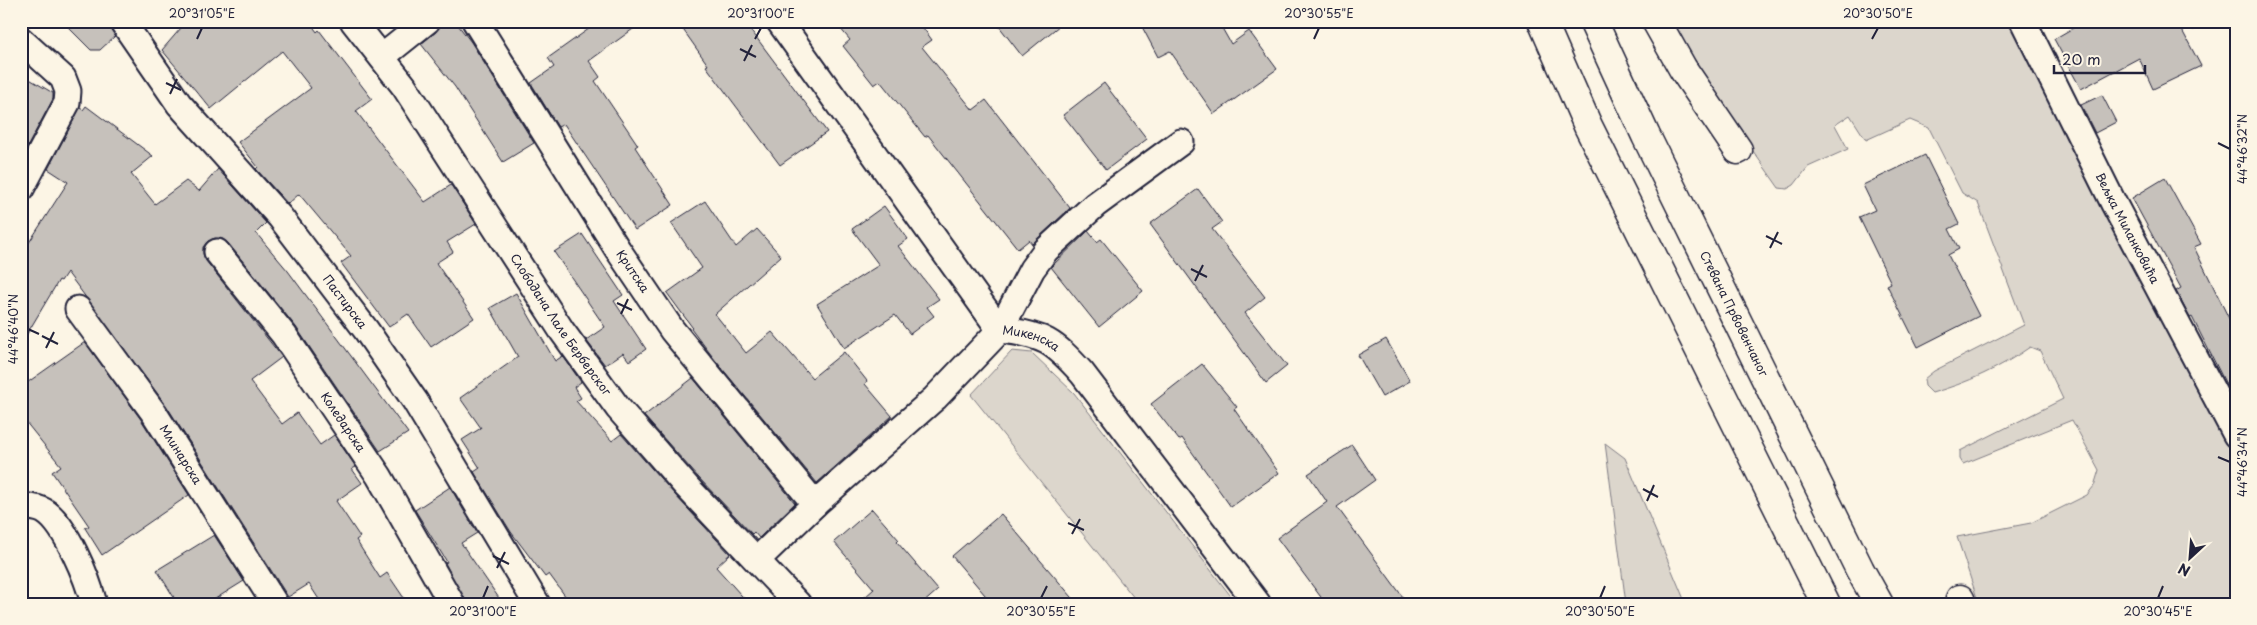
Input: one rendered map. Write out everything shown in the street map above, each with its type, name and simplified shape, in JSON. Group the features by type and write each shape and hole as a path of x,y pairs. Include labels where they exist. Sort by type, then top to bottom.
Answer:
{"highway":[{"path":"1542,21 1588,126 1826,604"},
{"name":"Стевана Првовенчаног","path":"1593,21 1646,136 1860,570 1879,604"},
{"path":"1656,21 1683,69 1738,150"}],"street":[{"name":"Пастирска","path":"122,21 179,104 280,217 366,330 415,401 538,604"},
{"name":"Слободана Лале Берберског","path":"353,21 382,56 428,123 562,331 618,408 687,487 798,604"},
{"path":"382,56 427,21"},
{"name":"Критска","path":"475,21 618,250 672,330 815,504"},
{"name":"Микенска","path":"779,21 1000,330 1023,332 1041,337 1059,348 1082,373 1258,604"},
{"name":"Вељка Миланковића","path":"2023,21 2114,204 2236,435"},
{"path":"21,40 63,78 68,91 67,103 21,189"},
{"path":"757,560 815,504 935,398 1000,330 1032,269 1046,250 1096,205 1181,142"},
{"name":"Коледарска","path":"217,252 284,335 380,476 452,604"},
{"name":"Млинарска","path":"78,310 154,413 275,604"},
{"path":"25,507 39,508 47,513 62,531 79,562 94,604"}],"shaded area":[{"path":"1667,21 2022,21 2236,435 2236,604 1979,604 1957,537 2031,523 2087,495 2094,486 2099,470 2072,420 1963,464 1960,459 1960,451 2063,399 2040,351 2030,347 2007,362 1983,374 1958,385 1932,393 1925,386 1924,379 1934,371 2024,325 1978,203 1962,193 1929,128 1910,120 1866,140 1850,115 1835,125 1848,149 1808,167 1794,185 1787,189 1779,188 1710,90"},
{"path":"2188,21 2231,21 2193,30"},
{"path":"1012,351 1032,353 1074,393 1237,604 1139,604 971,395"},
{"path":"1605,443 1625,458 1686,604 1626,604"}],"building":[{"path":"62,21 108,21 115,36 100,50 91,50"},
{"path":"187,21 309,21 317,32 319,30 372,99 356,111 425,202 451,185 476,224 447,242 453,252 436,263 474,318 431,347 408,314 389,327 341,263 351,256 299,194 288,204 256,169 258,167 238,142 311,88 282,51 211,109 162,50"},
{"path":"441,21 455,21 471,42 534,143 503,162 455,87 421,44 436,32"},
{"path":"600,21 644,21 589,61 600,77 595,81 638,145 635,147 673,205 635,230 564,124 558,127 531,83 554,67 548,58"},
{"path":"677,21 744,21 827,132 780,165 706,66 708,65"},
{"path":"834,21 918,21 932,40 922,47 973,110 986,100 1070,208 1032,244 1029,240 1018,249 928,135 925,137 880,81 874,85 843,46 850,40"},
{"path":"995,21 1065,21 1022,56"},
{"path":"1139,21 1218,21 1231,44 1249,31 1277,69 1214,114 1170,51 1158,57"},
{"path":"2085,21 2177,21 2201,66 2153,89 2139,58 2081,89 2054,39"},
{"path":"21,74 53,93 53,99 25,151 21,149"},
{"path":"1104,83 1147,139 1106,170 1063,115"},
{"path":"2102,95 2116,122 2095,133 2081,105"},
{"path":"86,106 153,156 131,174 155,204 186,181 199,191 218,169 266,223 256,233 288,271 408,433 380,451 296,327 228,243 223,239 215,238 208,241 203,247 206,261 282,357 250,381 282,424 297,413 320,445 334,435 356,467 352,469 362,483 336,501 360,537 356,540 380,578 387,573 408,604 322,604 309,584 288,597 166,405 67,272 61,281 59,280 21,344 21,255 68,182 48,169 80,108 83,110"},
{"path":"1925,155 1959,224 1949,229 1959,249 1948,255 1979,316 1918,347 1887,285 1891,283 1859,217 1875,210 1863,185"},
{"path":"2165,178 2201,244 2194,247 2236,333 2236,404 2192,317 2190,318 2176,291 2181,288 2132,198"},
{"path":"1198,189 1222,222 1212,229 1265,297 1245,313 1287,366 1266,383 1150,224"},
{"path":"705,201 736,247 757,229 781,256 715,314 746,353 772,332 812,378 844,352 867,381 865,384 892,416 817,483 715,360 667,293 702,268 671,223"},
{"path":"884,206 908,239 898,246 939,299 927,307 934,316 910,334 895,315 844,348 817,304 879,265 852,229"},
{"path":"1088,231 1097,242 1101,239 1143,291 1099,327 1051,267"},
{"path":"582,234 623,295 614,301 646,349 629,361 623,353 605,365 586,340 605,327 554,252"},
{"path":"516,293 555,361 563,356 581,382 574,387 581,398 576,401 612,441 621,434 730,554 716,567 749,604 571,604 549,574 545,577 511,532 474,472 480,468 462,440 481,428 460,398 518,357 490,308"},
{"path":"1386,339 1410,381 1382,397 1358,355"},
{"path":"85,342 142,421 189,495 102,555 85,528 89,526 52,472 61,466 21,416 21,387"},
{"path":"1202,364 1237,407 1234,409 1279,473 1231,507 1182,438 1179,440 1151,404"},
{"path":"693,378 795,503 759,538 754,532 752,534 698,477 644,416"},
{"path":"1352,445 1375,480 1337,507 1408,604 1326,604 1277,538 1327,502 1308,474"},
{"path":"450,487 477,533 461,543 503,604 466,604 445,563 447,562 415,510"},
{"path":"872,509 938,590 922,604 857,604 874,589 834,542"},
{"path":"1001,514 1078,604 992,604 952,556"},
{"path":"214,535 244,581 207,604 178,604 157,570"}]}
